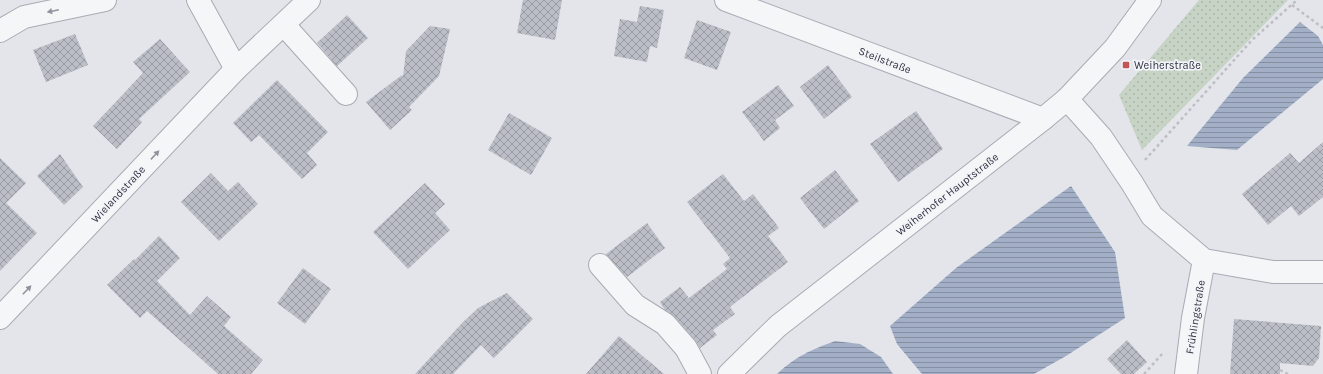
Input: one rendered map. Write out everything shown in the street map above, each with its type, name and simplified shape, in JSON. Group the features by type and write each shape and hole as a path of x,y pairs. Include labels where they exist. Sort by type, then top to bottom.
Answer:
{"street":[{"path":"0,31 24,17 105,0"},
{"path":"198,0 236,69"},
{"name":"Wielandstraße","path":"0,318 236,69 309,0"},
{"name":"Steilstraße","path":"726,0 1043,119"},
{"name":"Weiherhofer Hauptstraße","path":"729,374 778,326 1067,99 1115,48 1150,0"},
{"path":"284,25 346,94"},
{"path":"1067,99 1101,138 1132,183 1152,216 1204,260 1273,272 1323,272"},
{"name":"Frühlingstraße","path":"1186,374 1193,318 1204,260"},
{"path":"600,265 635,305 666,324 686,348 700,374"}],"path":[{"path":"1132,183 1146,158 1252,40 1297,0"},
{"path":"1292,5 1323,28"},
{"path":"1280,370 1288,374"}],"green space":[{"path":"1199,0 1288,0 1142,150 1119,95"}],"water":[{"path":"1300,22 1318,36 1323,45 1323,79 1237,150 1187,146 1243,78"},
{"path":"1071,186 1115,252 1125,318 1066,356 1034,374 922,374 897,344 890,326 956,268"},
{"path":"835,341 860,344 881,357 893,374 777,374 804,354"}],"building":[{"path":"523,0 562,0 555,40 517,33"},
{"path":"640,6 664,10 657,48 650,46 647,62 614,56 620,19 637,22"},
{"path":"347,15 368,38 337,66 317,43"},
{"path":"697,20 731,32 717,70 684,58"},
{"path":"430,26 450,29 439,76 409,107 412,110 390,130 366,102 402,75 403,77 406,51"},
{"path":"75,34 88,65 46,82 33,50"},
{"path":"160,39 190,72 139,119 142,122 117,149 93,126 143,73 133,62"},
{"path":"828,65 852,97 824,119 800,87"},
{"path":"277,80 328,132 307,153 317,165 302,179 259,135 251,142 233,123"},
{"path":"778,85 794,106 775,120 780,128 764,141 742,112"},
{"path":"916,111 943,149 898,182 870,144"},
{"path":"509,113 552,138 531,175 488,150"},
{"path":"1323,142 1323,197 1299,216 1291,206 1268,225 1242,194 1290,153 1299,163"},
{"path":"60,154 83,187 64,205 37,176"},
{"path":"0,158 26,183 6,203 37,233 0,271"},
{"path":"835,170 859,201 824,229 800,198"},
{"path":"211,173 228,191 238,182 258,204 219,241 181,202"},
{"path":"723,174 744,201 753,194 779,228 768,236 788,262 730,307 735,314 713,330 717,335 700,348 674,316 665,310 660,302 680,287 689,298 727,269 723,264 730,258 687,202"},
{"path":"425,183 445,204 435,213 450,230 408,269 373,232"},
{"path":"647,223 665,248 627,277 606,254"},
{"path":"159,236 180,258 157,281 190,315 207,296 231,317 224,326 263,360 251,374 218,374 147,311 140,318 107,285"},
{"path":"303,268 331,289 305,324 277,303"},
{"path":"507,293 533,319 494,358 481,345 453,374 415,374 478,308"},
{"path":"1234,319 1321,326 1319,358 1313,366 1280,363 1280,374 1230,374"},
{"path":"619,336 664,374 586,374"},
{"path":"1127,340 1147,362 1134,374 1121,374 1107,359"}],"place":[{"name":"Weiherstraße","path":"1126,65"}]}
